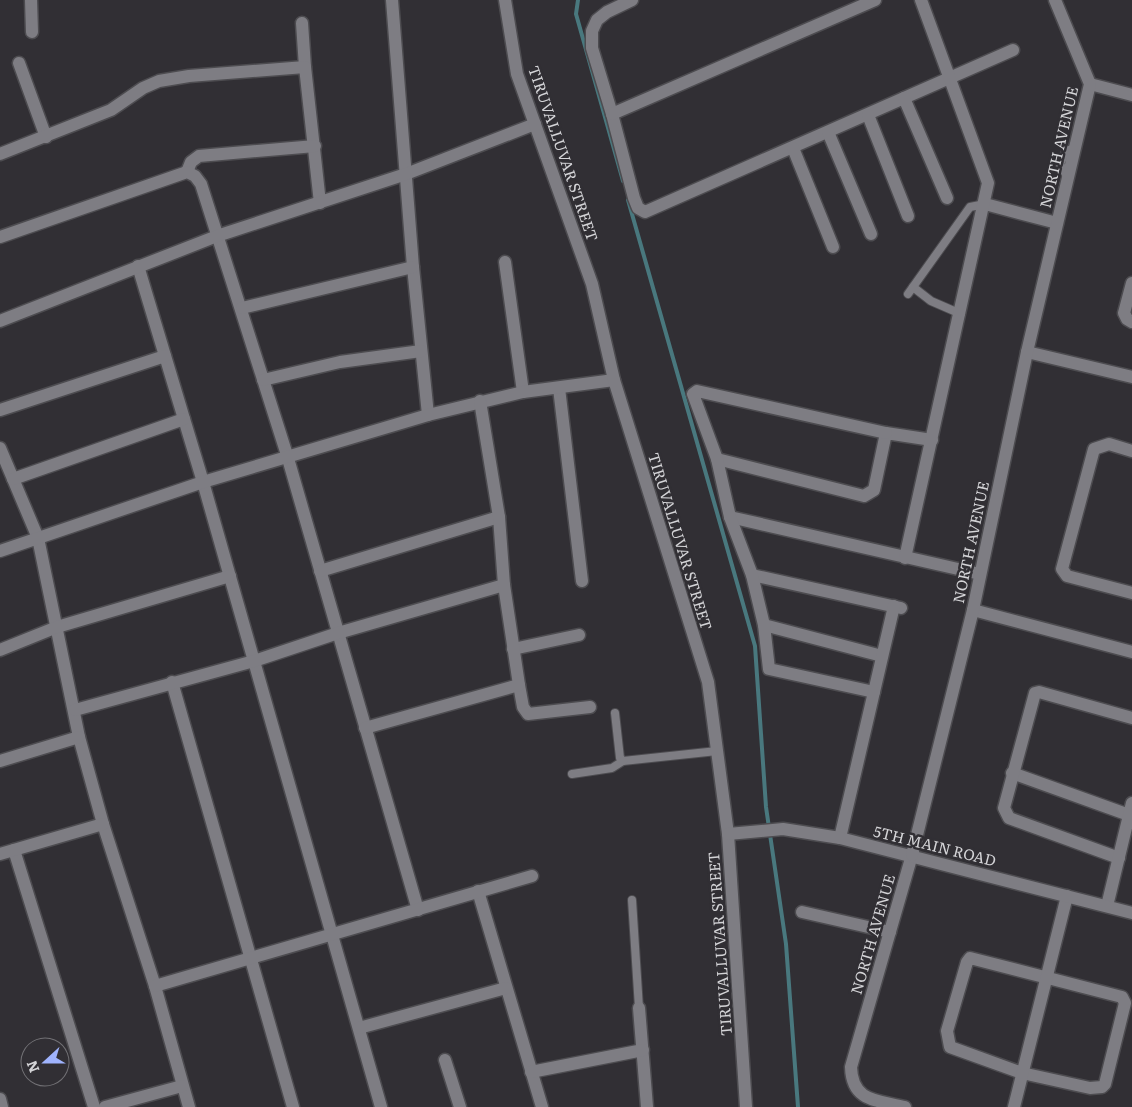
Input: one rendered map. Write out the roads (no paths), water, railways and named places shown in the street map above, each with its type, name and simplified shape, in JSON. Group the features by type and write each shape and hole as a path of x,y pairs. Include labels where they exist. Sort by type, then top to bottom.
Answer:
{"street":[{"path":"31,0 32,32"},
{"path":"392,0 413,266 428,415"},
{"name":"TIRUVALLUVAR STREET","path":"505,0 518,74 592,284 614,380 708,682 728,834 746,1107"},
{"path":"632,0 607,12 597,20 592,31 592,48 634,198 638,208 645,212 1013,50"},
{"path":"612,114 875,0"},
{"path":"905,558 985,204 988,182 921,0"},
{"name":"NORTH AVENUE","path":"905,1107 865,1097 856,1091 851,1081 851,1067 912,855 973,610 1027,352 1090,84 1055,0"},
{"path":"302,23 320,203"},
{"path":"19,64 46,137"},
{"path":"0,154 111,110 143,88 167,79 305,66"},
{"path":"1090,84 1132,95"},
{"path":"904,98 947,198"},
{"path":"868,115 908,216"},
{"path":"0,321 217,236 406,174 535,124"},
{"path":"828,132 871,234"},
{"path":"187,172 191,162 199,156 315,146"},
{"path":"794,148 833,247"},
{"path":"0,237 187,172 195,176 201,184 288,455 418,910"},
{"path":"985,204 1058,223"},
{"path":"506,262 523,392"},
{"path":"138,266 203,482 381,1107"},
{"path":"242,308 413,266"},
{"path":"1132,283 1124,313 1127,319 1132,322"},
{"path":"263,380 340,362 421,351"},
{"path":"1027,352 1132,377"},
{"path":"0,410 165,356"},
{"path":"0,551 203,482 288,455 428,415 523,392 614,380"},
{"path":"559,388 582,581"},
{"path":"874,692 769,669 764,625 752,576 730,516 717,459 693,397 697,391 886,433 932,440"},
{"path":"480,401 499,518 504,585 523,707 528,714 590,707"},
{"path":"13,479 184,419"},
{"path":"717,459 864,496 874,490 886,433"},
{"path":"1132,451 1109,444 1094,449 1062,569 1067,576 1132,593"},
{"path":"0,448 38,538 75,710 79,737 103,824 156,986 189,1107"},
{"path":"730,516 980,574"},
{"path":"320,571 499,518"},
{"path":"0,650 57,627 230,576"},
{"path":"752,576 898,607 882,656 840,838"},
{"path":"75,710 254,661 338,633 504,585"},
{"path":"973,610 1132,652"},
{"path":"764,625 882,656"},
{"path":"513,649 579,635"},
{"path":"172,682 249,958 293,1107"},
{"path":"365,728 519,685"},
{"path":"1119,858 1009,818 1004,808 1035,693 1039,692 1132,718"},
{"path":"0,761 79,737"},
{"path":"1012,773 1130,809 1107,906"},
{"path":"0,854 103,824"},
{"name":"5TH MAIN ROAD","path":"728,834 783,829 840,838 1132,913"},
{"path":"14,850 94,1107"},
{"path":"156,986 532,876"},
{"path":"478,891 542,1107"},
{"path":"1014,1107 1048,978 1067,896"},
{"path":"802,912 890,932"},
{"path":"970,958 1048,978 1122,997 1125,1000 1106,1079 1102,1087 1090,1088 1022,1073 955,1050 947,1041 947,1031 967,962 970,958"},
{"path":"359,1028 506,988"},
{"path":"639,1008 647,1107"},
{"path":"531,1072 643,1050"},
{"path":"445,1060 460,1107"},
{"path":"105,1107 182,1086"},
{"path":"0,1099 2,1107"}],"lane":[{"path":"960,314 911,291 970,207 985,204"},
{"path":"615,713 620,758 623,761"},
{"path":"572,774 612,768 623,761 717,751"},
{"path":"632,900 639,1008"}],"waterway":[{"path":"578,0 576,14 623,181"},
{"path":"628,200 755,646 766,807 786,944 798,1107"}]}
